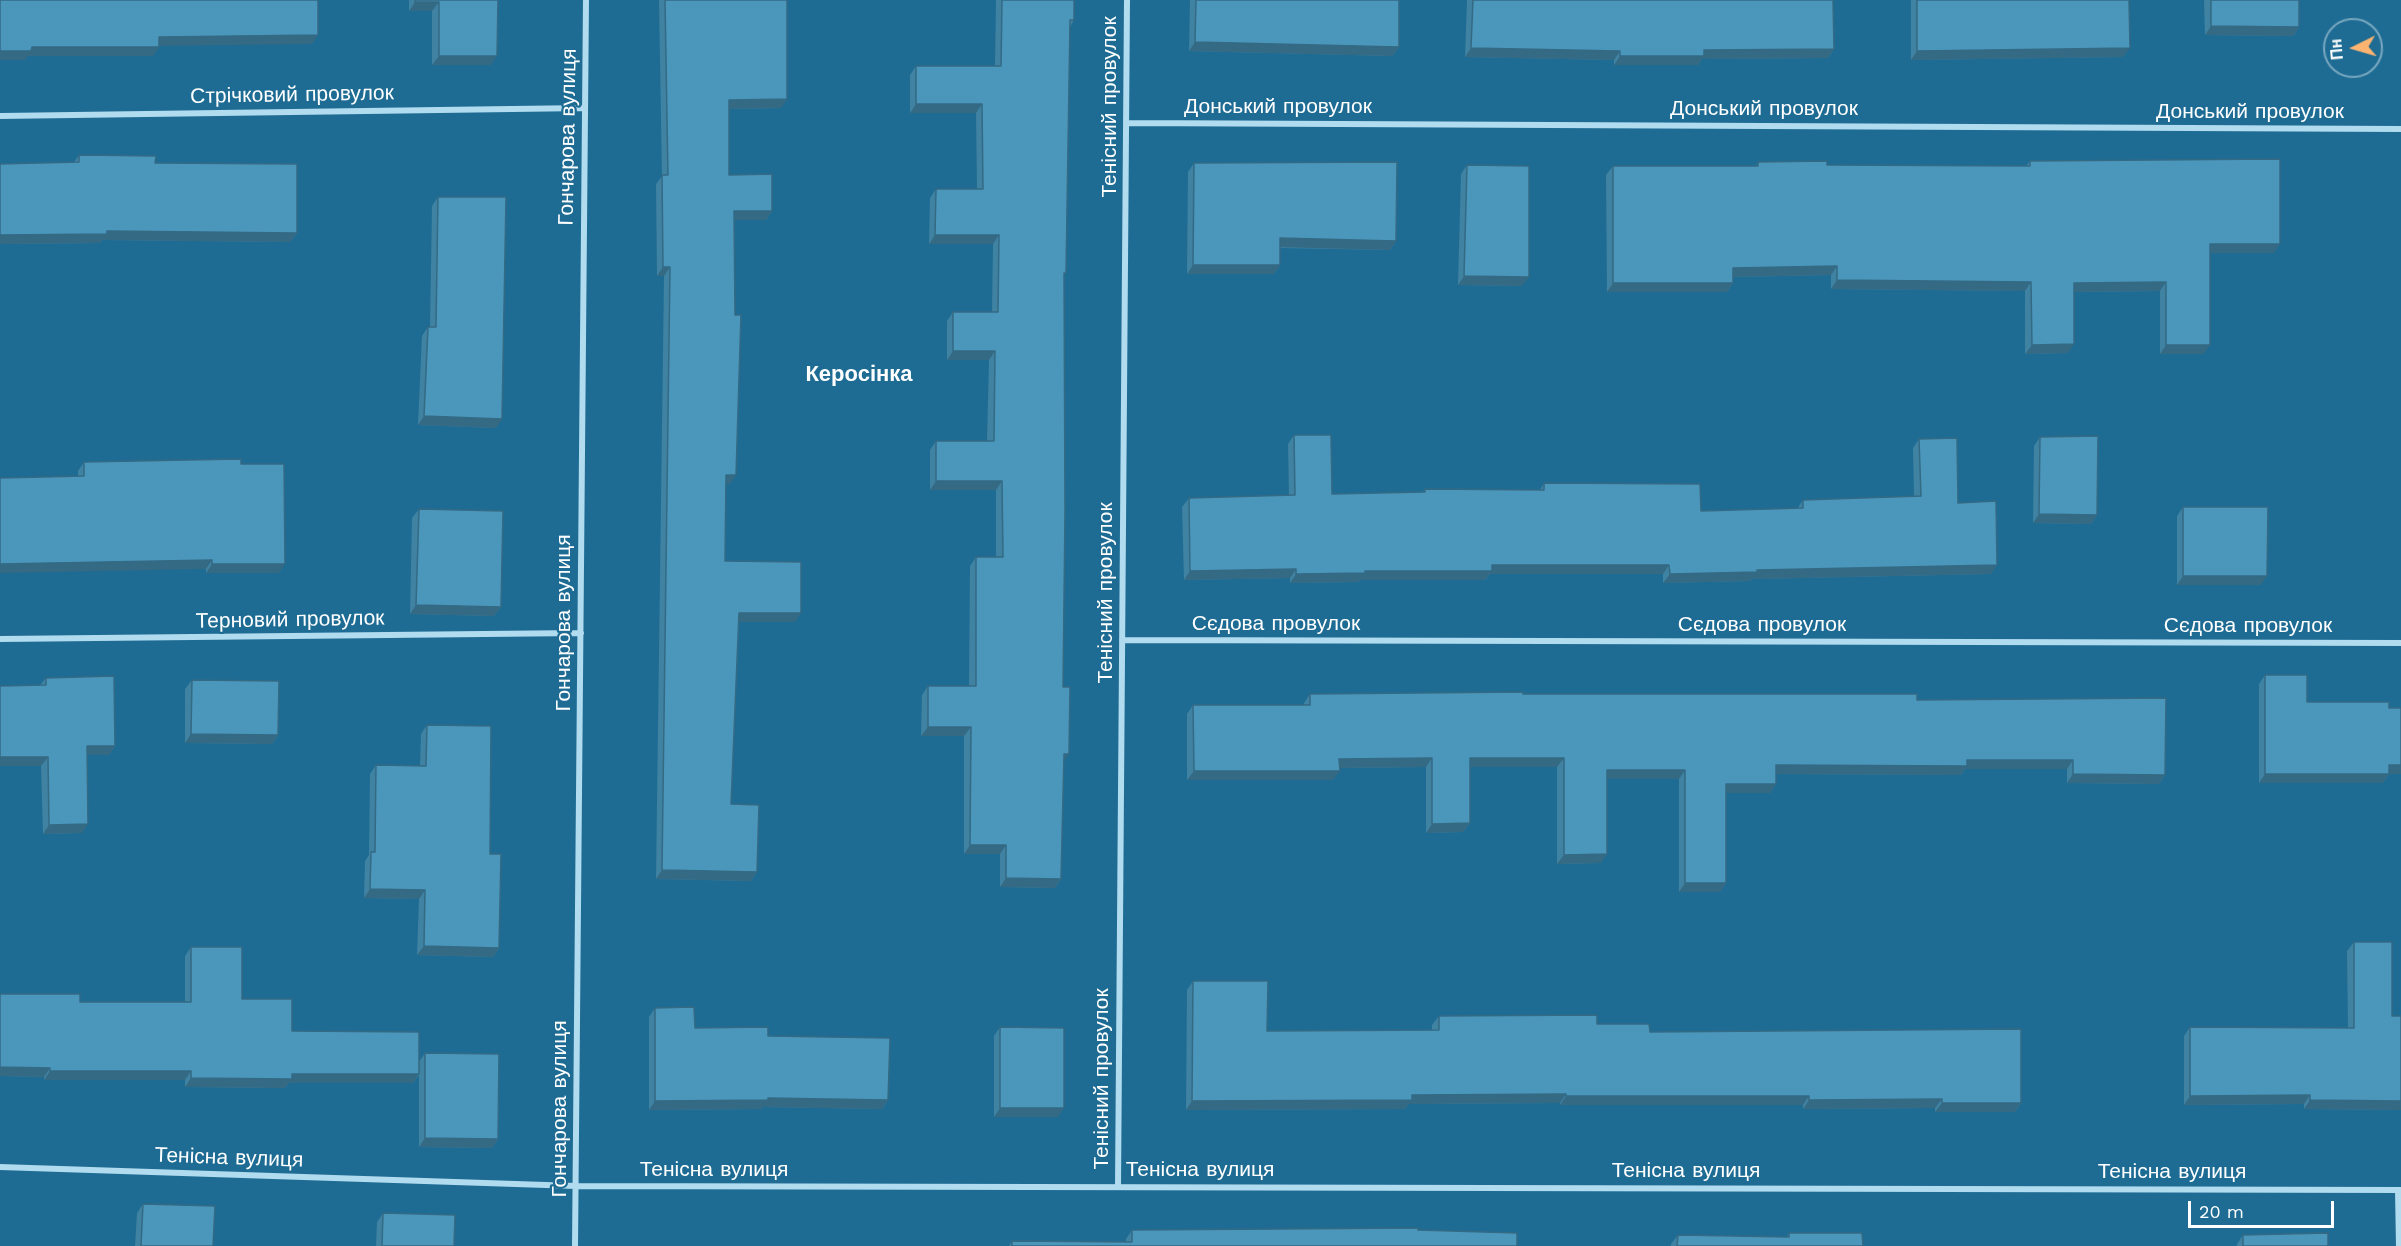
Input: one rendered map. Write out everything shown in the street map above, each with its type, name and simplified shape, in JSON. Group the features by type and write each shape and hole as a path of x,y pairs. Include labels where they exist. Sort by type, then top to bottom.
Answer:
{"street":[{"name":"Гончарова вулиця","path":"576,1246 586,0"},
{"name":"Тенісний провулок","path":"1118,1186 1127,0"},
{"name":"Стрічковий провулок","path":"0,116 585,108"},
{"name":"Донський провулок","path":"1126,123 2401,129"},
{"name":"Терновий провулок","path":"0,639 580,633"},
{"name":"Сєдова провулок","path":"1122,640 2401,643"},
{"name":"Тенісна вулиця","path":"0,1167 576,1186 2400,1190"},
{"path":"2399,1246 2400,1190"}],"building":[{"path":"0,0 318,0 318,35 159,37 159,47 32,47 31,51 0,51"},
{"path":"415,0 498,0 497,56 439,56 439,2 415,2"},
{"path":"665,0 787,0 787,99 729,100 729,175 772,174 772,211 734,211 735,315 741,315 736,475 726,475 725,561 801,562 801,613 739,613 731,804 759,805 757,872 662,870 670,267 663,267 662,175 668,175"},
{"path":"1002,0 1074,0 1074,20 1070,20 1066,273 1064,273 1063,687 1070,687 1069,754 1064,754 1061,879 1006,878 1006,845 970,845 971,727 928,727 928,686 976,686 976,557 1003,557 1002,481 936,481 936,441 994,441 995,351 953,351 953,312 998,312 999,235 935,235 936,189 983,189 982,104 916,104 916,66 1001,66"},
{"path":"1196,0 1399,0 1399,47 1195,42"},
{"path":"1473,0 1833,0 1834,49 1704,50 1704,56 1620,56 1620,51 1471,48"},
{"path":"1917,0 2129,0 2130,48 1917,51"},
{"path":"2211,0 2299,0 2299,27 2211,26"},
{"path":"79,155 156,156 155,163 297,164 297,233 107,231 107,234 0,235 0,164 79,162"},
{"path":"2280,159 2280,244 2210,244 2210,345 2166,345 2166,282 2074,283 2074,344 2032,345 2031,282 1837,280 1837,266 1733,268 1733,283 1613,283 1613,166 1758,166 1758,162 1827,161 1827,165 2030,166 2030,161"},
{"path":"1397,162 1396,241 1280,238 1280,265 1193,265 1194,163"},
{"path":"1467,165 1529,166 1529,277 1464,276"},
{"path":"438,197 506,197 502,419 424,416 428,327 436,327"},
{"path":"1294,435 1331,435 1332,494 1425,492 1425,489 1544,490 1544,483 1700,484 1701,511 1803,508 1803,500 1921,496 1919,439 1957,438 1958,503 1996,501 1997,565 1670,574 1669,565 1492,565 1492,571 1365,571 1365,573 1296,574 1296,569 1190,571 1189,498 1295,495"},
{"path":"2098,436 2097,515 2039,514 2040,437"},
{"path":"241,459 241,464 284,464 285,564 212,564 212,560 0,564 0,478 84,476 84,462"},
{"path":"2183,507 2268,507 2267,576 2183,576"},
{"path":"419,509 503,511 501,607 416,605"},
{"path":"2265,675 2307,675 2307,702 2389,702 2389,708 2401,708 2401,765 2389,765 2389,774 2265,774"},
{"path":"114,676 115,746 87,746 88,824 49,825 48,757 0,757 0,686 46,685 46,678"},
{"path":"192,680 279,681 278,735 191,734"},
{"path":"1523,692 1523,694 1917,694 1917,700 2166,698 2165,775 2073,774 2073,760 1967,760 1967,766 1776,765 1776,784 1726,784 1726,883 1685,883 1685,770 1607,770 1607,854 1564,855 1564,758 1470,758 1470,823 1432,824 1432,758 1339,759 1340,771 1194,771 1193,705 1310,705 1310,694"},
{"path":"427,725 491,726 490,854 501,854 499,948 424,946 425,890 370,889 371,852 375,852 376,765 426,766"},
{"path":"2354,942 2392,942 2392,1016 2401,1016 2401,1101 2310,1100 2310,1095 2190,1096 2190,1027 2354,1028"},
{"path":"191,947 242,947 242,999 292,999 292,1031 419,1032 419,1074 292,1074 292,1079 191,1078 191,1071 50,1071 50,1068 0,1067 0,994 80,994 80,1002 191,1002"},
{"path":"1193,981 1268,981 1267,1031 1439,1030 1439,1016 1597,1015 1597,1024 1649,1024 1650,1032 2021,1029 2021,1103 1942,1103 1942,1099 1809,1100 1809,1096 1566,1096 1566,1094 1412,1095 1412,1100 1192,1101"},
{"path":"694,1007 695,1028 768,1027 768,1036 890,1038 888,1100 768,1098 768,1100 655,1101 655,1008"},
{"path":"1000,1027 1064,1028 1064,1108 1000,1108"},
{"path":"425,1053 499,1054 498,1139 425,1138"},
{"path":"143,1204 215,1206 213,1246 141,1246"},
{"path":"383,1213 455,1215 454,1246 382,1246"},
{"path":"1418,1228 1418,1230 1517,1233 1517,1246 1012,1246 1012,1241 1132,1242 1132,1230"},
{"path":"1789,1233 1862,1233 1863,1246 1677,1246 1678,1235 1789,1237"},
{"path":"2328,1233 2328,1246 2243,1246 2243,1235"}],"district":[{"name":"Керосінка","path":"859,375"}]}
